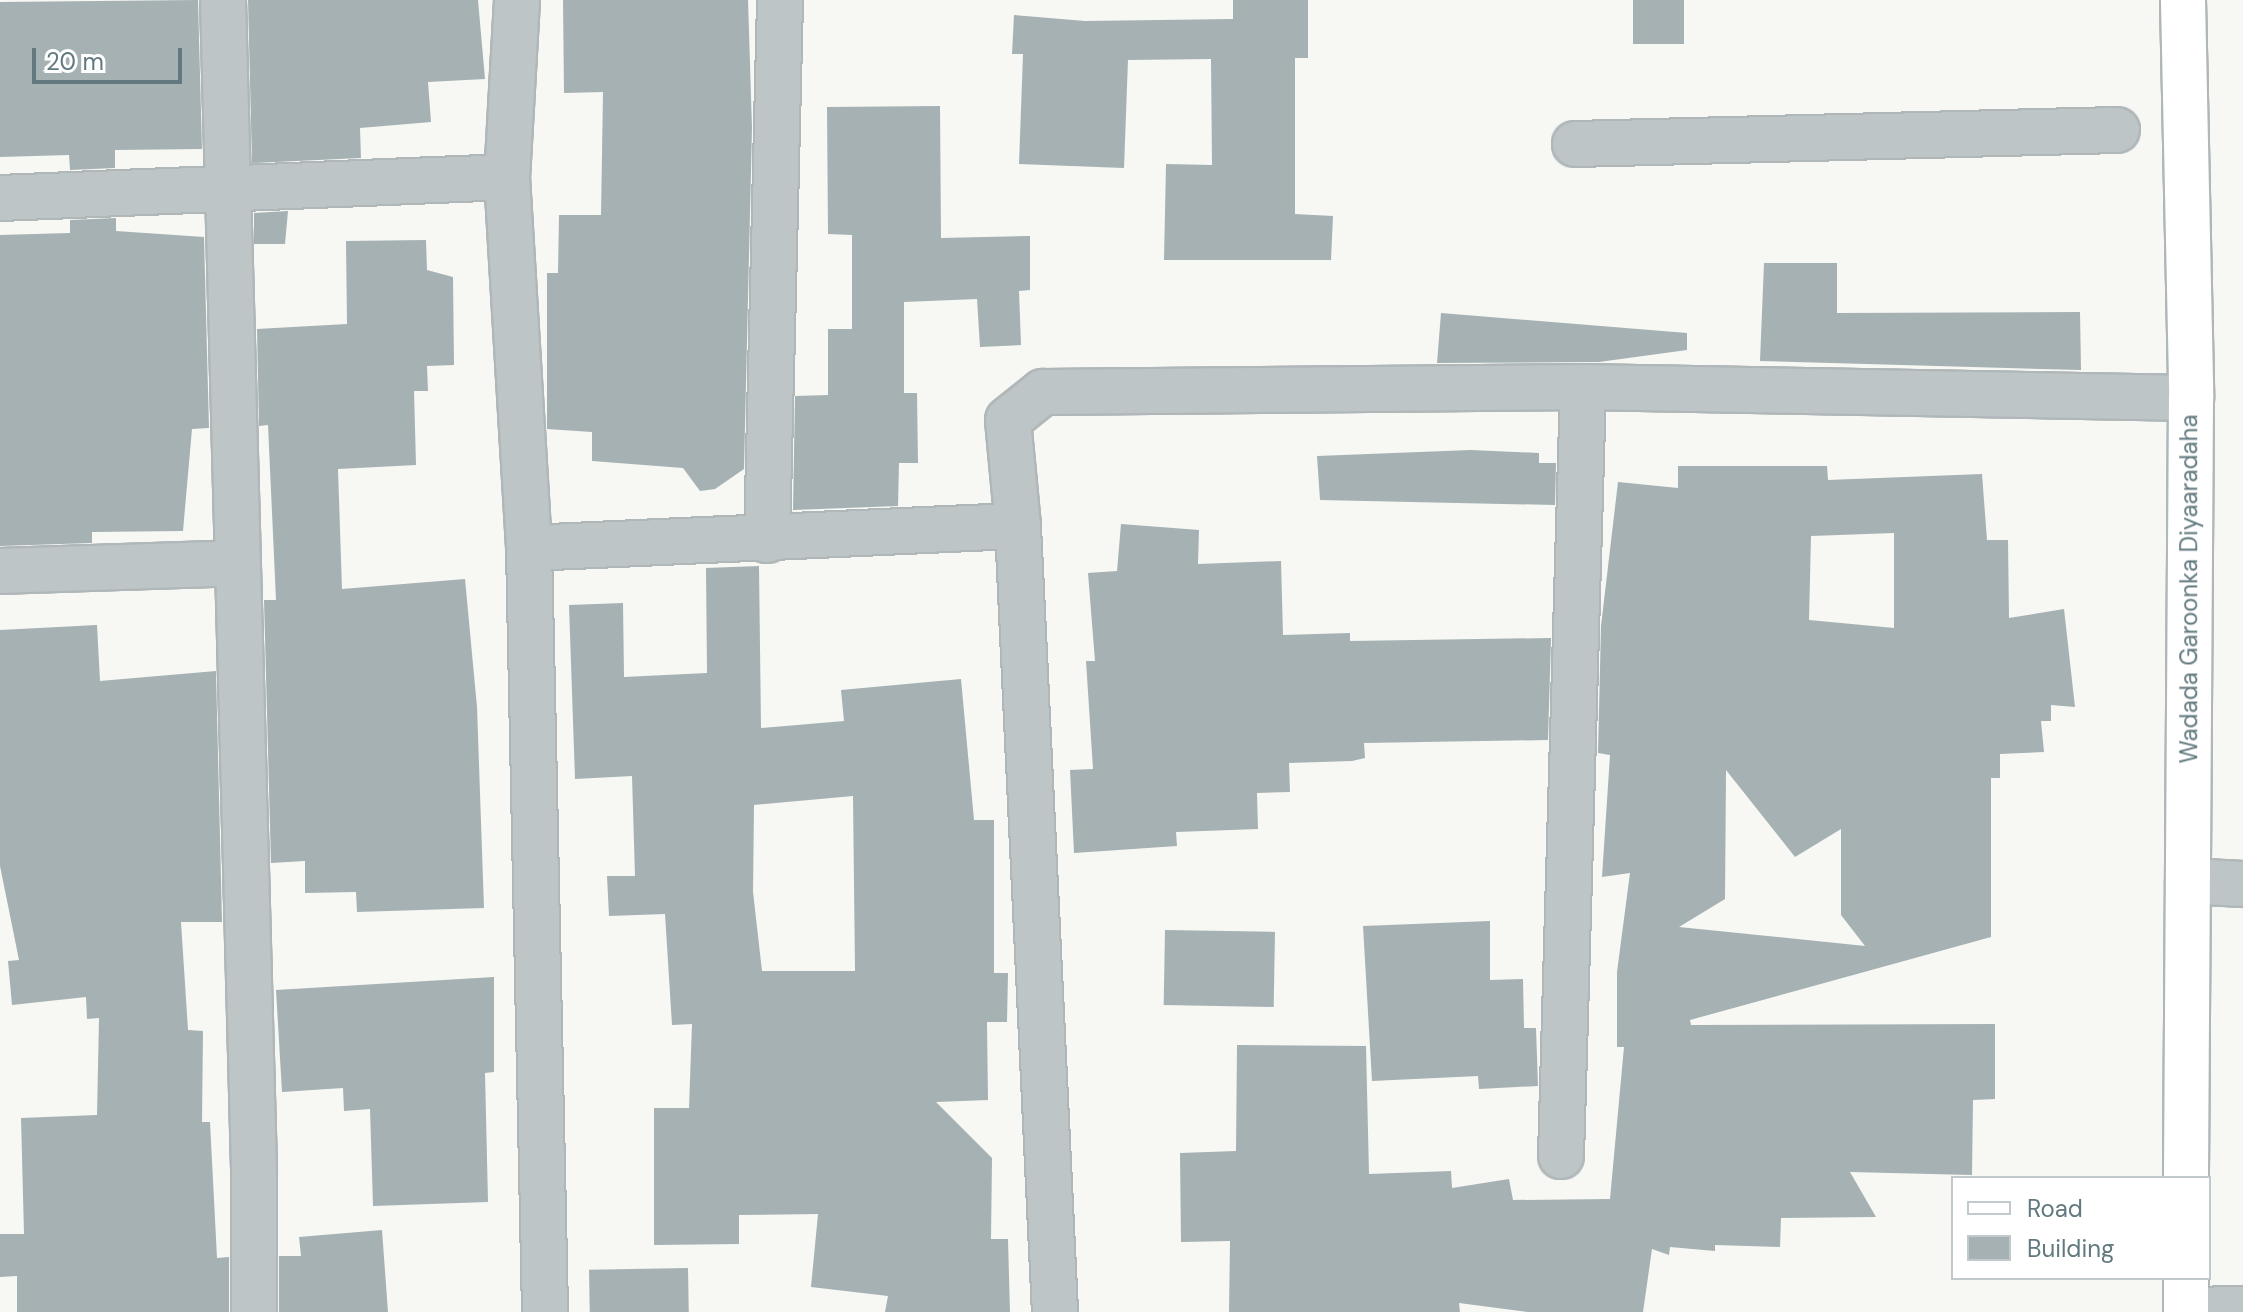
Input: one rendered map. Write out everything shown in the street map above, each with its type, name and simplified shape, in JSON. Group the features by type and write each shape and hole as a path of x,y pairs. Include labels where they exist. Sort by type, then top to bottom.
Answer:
{"main road":[{"name":"Wadada Garoonka Diyaaradaha","path":"2183,0 2191,398 2186,1176"}],"street":[{"path":"223,0 254,1171 254,1312"},
{"path":"517,0 507,177 529,548 545,1312"},
{"path":"767,540 780,0"},
{"path":"1575,144 2117,130"},
{"path":"0,198 507,177"},
{"path":"1561,1156 1583,387"},
{"path":"1055,1312 1018,526 1008,420 1043,392 1583,387 2191,398"},
{"path":"529,548 767,540 1018,526"},
{"path":"0,571 237,563"},
{"path":"2188,881 2243,884"},
{"path":"2186,1300 2243,1309"}],"building":[{"path":"198,0 202,149 115,150 115,168 70,170 69,155 0,157 0,2"},
{"path":"248,0 478,0 485,79 428,82 431,122 360,128 361,158 252,163"},
{"path":"563,0 748,0 752,128 744,469 715,489 700,491 683,468 592,461 592,432 547,429 547,273 558,273 559,215 601,215 603,92 564,93"},
{"path":"1233,0 1308,0 1308,58 1295,58 1295,214 1333,216 1331,260 1164,260 1166,164 1212,165 1211,59 1128,60 1124,168 1019,164 1023,54 1012,54 1014,15 1085,21 1233,19"},
{"path":"1633,0 1684,0 1684,44 1633,44"},
{"path":"940,106 941,238 1030,236 1030,290 1019,291 1021,345 980,347 977,299 904,302 904,393 917,393 918,463 899,463 898,506 793,510 795,396 828,395 828,329 852,329 852,235 828,234 827,107"},
{"path":"288,211 285,244 254,244 254,213"},
{"path":"116,218 116,231 204,237 209,428 192,429 183,531 92,532 92,543 0,546 0,235 70,233 70,220"},
{"path":"426,240 427,270 453,277 454,365 427,366 428,391 414,391 416,465 338,469 342,589 465,579 477,707 484,908 357,912 356,892 305,893 305,861 271,863 264,600 276,600 268,425 259,426 257,329 347,324 346,241"},
{"path":"1764,263 1837,263 1837,313 2080,312 2081,370 1760,361"},
{"path":"1441,313 1687,333 1687,350 1599,362 1437,363"},
{"path":"1471,450 1539,453 1539,463 1556,463 1555,505 1320,500 1317,456"},
{"path":"1678,466 1827,466 1828,480 1982,474 1987,540 2008,540 2009,618 2064,609 2075,707 2051,705 2051,721 2041,721 2044,752 2000,754 2000,778 1991,778 1991,937 1690,1020 1691,1025 1995,1024 1995,1099 1973,1100 1972,1175 1850,1172 1876,1217 1781,1218 1780,1247 1715,1245 1715,1251 1670,1247 1669,1255 1652,1249 1643,1312 1528,1312 1459,1303 1460,1312 1229,1312 1230,1241 1181,1242 1180,1153 1236,1151 1237,1045 1366,1046 1369,1174 1451,1171 1452,1188 1509,1179 1513,1200 1610,1199 1624,1047 1617,1047 1617,972 1630,873 1602,877 1610,755 1598,753 1601,626 1618,482 1678,488","holes":["1894,533 1894,628 1809,620 1811,536","1726,770 1795,857 1841,829 1841,915 1865,946 1679,927 1725,899"]},
{"path":"1121,524 1199,530 1198,564 1281,561 1283,635 1350,633 1350,641 1551,638 1548,740 1364,743 1365,758 1289,763 1290,792 1257,793 1258,829 1176,832 1177,846 1074,853 1070,770 1093,769 1086,661 1095,661 1088,573 1117,571"},
{"path":"759,566 761,728 844,721 841,690 961,679 974,820 994,820 994,973 1008,973 1007,1022 987,1022 988,1100 936,1102 992,1158 991,1239 1008,1239 1010,1312 885,1312 888,1296 811,1287 818,1214 739,1215 739,1244 654,1245 654,1108 689,1108 692,1024 672,1025 665,914 609,916 607,876 635,876 632,776 575,779 569,605 623,603 624,677 707,673 706,568","holes":["853,796 855,971 762,971 753,892 754,805"]},
{"path":"97,625 100,681 216,671 222,922 181,922 188,1030 203,1031 202,1122 210,1122 217,1258 229,1257 229,1312 17,1312 17,1276 0,1277 0,1234 24,1234 21,1118 97,1115 99,1018 87,1019 86,997 12,1005 8,961 19,960 0,866 0,630"},
{"path":"1490,921 1490,980 1523,979 1524,1028 1536,1028 1538,1086 1479,1089 1478,1076 1372,1081 1363,926"},
{"path":"1165,930 1275,932 1274,1007 1164,1005"},
{"path":"494,977 494,1072 485,1073 488,1202 373,1206 370,1109 344,1111 343,1088 282,1092 276,990"},
{"path":"382,1230 388,1312 279,1312 279,1256 301,1256 299,1237"},
{"path":"688,1268 689,1312 590,1312 589,1270"}]}
